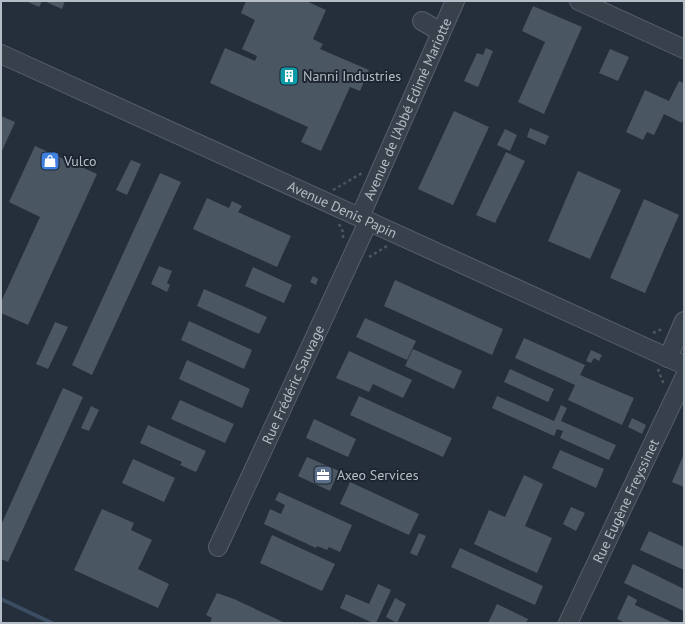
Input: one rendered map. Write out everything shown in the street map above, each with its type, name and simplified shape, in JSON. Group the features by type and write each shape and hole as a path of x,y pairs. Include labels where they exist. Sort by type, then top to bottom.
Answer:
{"street":[{"name":"Avenue de l'Abbé Edimé Mariotte","path":"364,219 455,1"},
{"path":"579,1 684,49"},
{"path":"422,22 441,32"},
{"name":"Avenue Denis Papin","path":"1,54 684,365"},
{"name":"Rue Frédéric Sauvage","path":"218,547 364,219"},
{"path":"668,358 684,320"},
{"name":"Rue Eugène Freyssinet","path":"568,623 684,378"}],"path":[{"path":"332,191 364,172 367,165"}],"building":[{"path":"26,1 42,1 39,7"},
{"path":"44,1 65,1 62,9"},
{"name":"Nanni Industries","path":"246,1 306,1 326,10 313,39 323,44 320,49 369,70 360,91 350,87 321,151 301,142 308,127 210,83 225,48 255,61 257,56 242,49 255,20 241,13"},
{"path":"533,6 582,27 544,114 518,102 545,42 522,31"},
{"path":"486,48 493,51 478,87 464,81 477,53 483,55"},
{"path":"610,49 629,57 618,81 599,73"},
{"path":"679,81 684,83 684,117 682,123 664,114 654,135 647,132 643,140 626,132 645,90 669,101"},
{"path":"454,111 489,127 453,205 418,189"},
{"path":"1,116 15,122 1,153"},
{"path":"530,128 549,136 545,145 527,137"},
{"path":"505,129 517,135 510,151 497,145"},
{"path":"35,146 97,174 28,325 1,313 1,302 40,217 9,202"},
{"path":"506,152 525,161 495,223 476,215"},
{"path":"131,160 141,164 127,195 116,190"},
{"path":"578,171 621,190 590,259 548,241"},
{"path":"160,173 181,182 92,375 72,365"},
{"path":"207,198 229,208 232,201 242,206 238,212 291,236 277,267 193,229"},
{"path":"644,199 679,215 645,293 610,278"},
{"path":"159,266 172,271 167,283 170,285 167,292 151,284"},
{"path":"253,267 292,285 284,303 245,286"},
{"path":"313,276 318,279 316,285 310,282"},
{"path":"395,280 503,329 492,355 384,306"},
{"path":"204,289 267,317 259,334 197,306"},
{"path":"365,318 416,341 407,360 356,337"},
{"path":"189,321 252,350 244,369 181,340"},
{"path":"55,322 68,327 48,369 36,364"},
{"path":"524,338 585,365 580,375 634,398 622,425 568,400 575,385 515,358"},
{"path":"413,349 462,371 454,389 405,366"},
{"path":"591,350 602,355 599,361 594,358 591,363 586,361"},
{"path":"349,351 412,380 403,398 373,384 369,392 336,378"},
{"path":"187,360 250,389 242,408 179,379"},
{"path":"510,369 554,389 548,402 504,382"},
{"path":"63,388 83,397 8,562 1,559 1,525"},
{"path":"359,396 452,438 443,457 350,415"},
{"path":"497,396 554,421 561,405 567,408 561,421 616,445 609,460 560,438 563,431 557,429 554,436 492,408"},
{"path":"180,400 234,424 225,443 171,419"},
{"path":"91,406 99,410 89,431 81,428"},
{"path":"632,418 646,425 642,434 628,427"},
{"path":"314,419 356,439 348,457 306,438"},
{"path":"148,425 206,451 196,472 180,465 182,462 140,443"},
{"path":"560,450 604,469 596,488 552,468"},
{"path":"684,454 684,487 672,482"},
{"path":"307,457 339,471 330,491 298,476"},
{"path":"133,459 175,478 164,502 122,483"},
{"path":"524,475 543,484 525,526 552,538 537,573 474,544 489,510 505,517"},
{"path":"350,482 419,514 409,535 340,504"},
{"path":"279,492 352,525 340,552 329,547 327,550 317,546 316,548 264,524 270,509 281,514 285,505 275,500"},
{"path":"571,507 585,513 576,531 563,524"},
{"path":"102,509 134,523 131,530 152,540 138,569 169,584 158,608 74,570"},
{"path":"649,531 684,547 684,570 640,550"},
{"path":"419,533 426,536 417,556 410,553"},
{"path":"272,535 335,564 322,591 260,563"},
{"path":"460,548 543,586 535,605 451,567"},
{"path":"633,564 684,589 684,611 624,583"},
{"path":"378,584 391,590 376,623 340,608 346,594 369,604"},
{"path":"217,593 234,599 285,623 210,623 212,618 206,615"},
{"path":"628,595 637,600 635,605 674,623 625,623 617,619"},
{"path":"395,598 406,604 397,623 386,617"},
{"path":"497,604 528,619 526,623 488,623"}],"waterway":[{"path":"1,599 52,623"}],"place":[{"name":"Nanni Industries","path":"289,76"},
{"name":"Vulco","path":"50,161"},
{"name":"Axeo Services","path":"323,475"}]}
